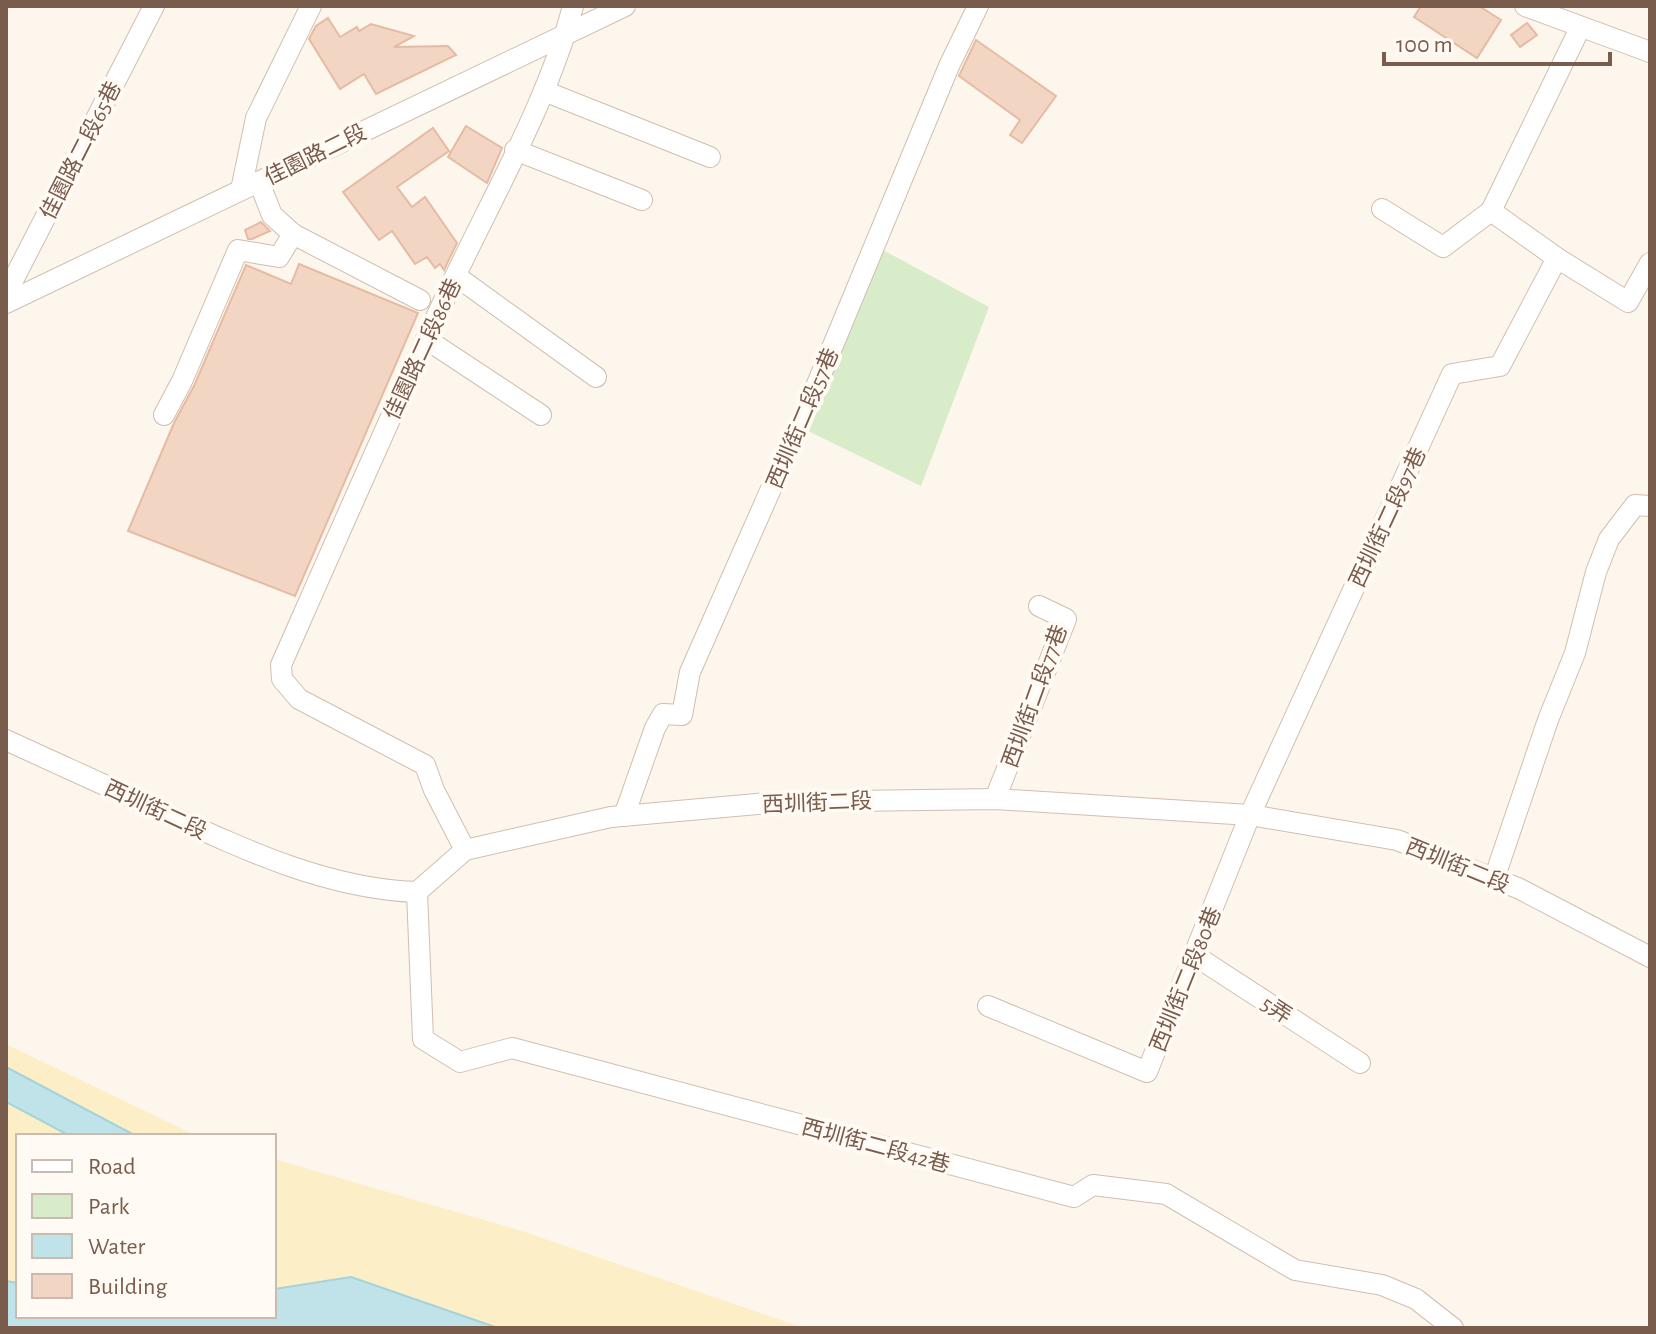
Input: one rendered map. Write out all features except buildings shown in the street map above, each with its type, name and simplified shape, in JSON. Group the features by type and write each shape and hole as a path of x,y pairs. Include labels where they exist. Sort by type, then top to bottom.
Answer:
{"street":[{"name":"佳園路二段65巷","path":"6,294 154,6"},
{"path":"311,6 256,118 250,186 272,215 293,234 420,300"},
{"name":"佳園路二段86巷","path":"465,850 434,790 425,765 299,699 282,679 281,665 426,339 544,91 573,6"},
{"name":"佳園路二段","path":"6,303 625,6"},
{"name":"西圳街二段57巷","path":"624,816 655,728 663,714 682,715 690,672 812,396 949,66 978,6"},
{"path":"1525,6 1556,12 1580,28 1650,52"},
{"path":"1382,209 1443,247 1491,211 1580,28"},
{"path":"544,91 710,157"},
{"path":"515,150 642,200"},
{"path":"1491,211 1557,258 1628,302 1650,263"},
{"path":"164,415 182,381 238,250 279,257 293,234"},
{"name":"西圳街二段97巷","path":"1250,815 1452,374 1500,366 1557,258"},
{"path":"456,276 596,377"},
{"path":"426,339 541,415"},
{"path":"1494,879 1548,720 1575,653 1596,572 1609,539 1635,505 1650,506"},
{"name":"西圳街二段77巷","path":"995,799 1066,619 1039,606"},
{"name":"西圳街二段","path":"6,740 245,850 284,864 386,891 417,892 465,850 624,816 779,802 995,799 1250,815 1397,840 1520,889 1650,957"},
{"name":"西圳街二段80巷","path":"988,1006 1147,1072 1250,815"},
{"name":"西圳街二段42巷","path":"417,892 423,1039 460,1062 512,1048 1074,1197 1093,1185 1166,1194 1295,1270 1382,1285 1416,1299 1453,1328"},
{"name":"5弄","path":"1194,955 1360,1063"}],"green space":[{"path":"881,249 989,307 921,486 808,431"}],"sand":[{"path":"6,1044 193,1134 16,1134 16,1318 276,1318 276,1160 522,1231 804,1328 6,1328"}],"water":[{"path":"6,1067 132,1134 66,1134 6,1102"},
{"path":"351,1277 498,1328 6,1328 6,1281 16,1283 16,1318 276,1318 276,1289"}]}
